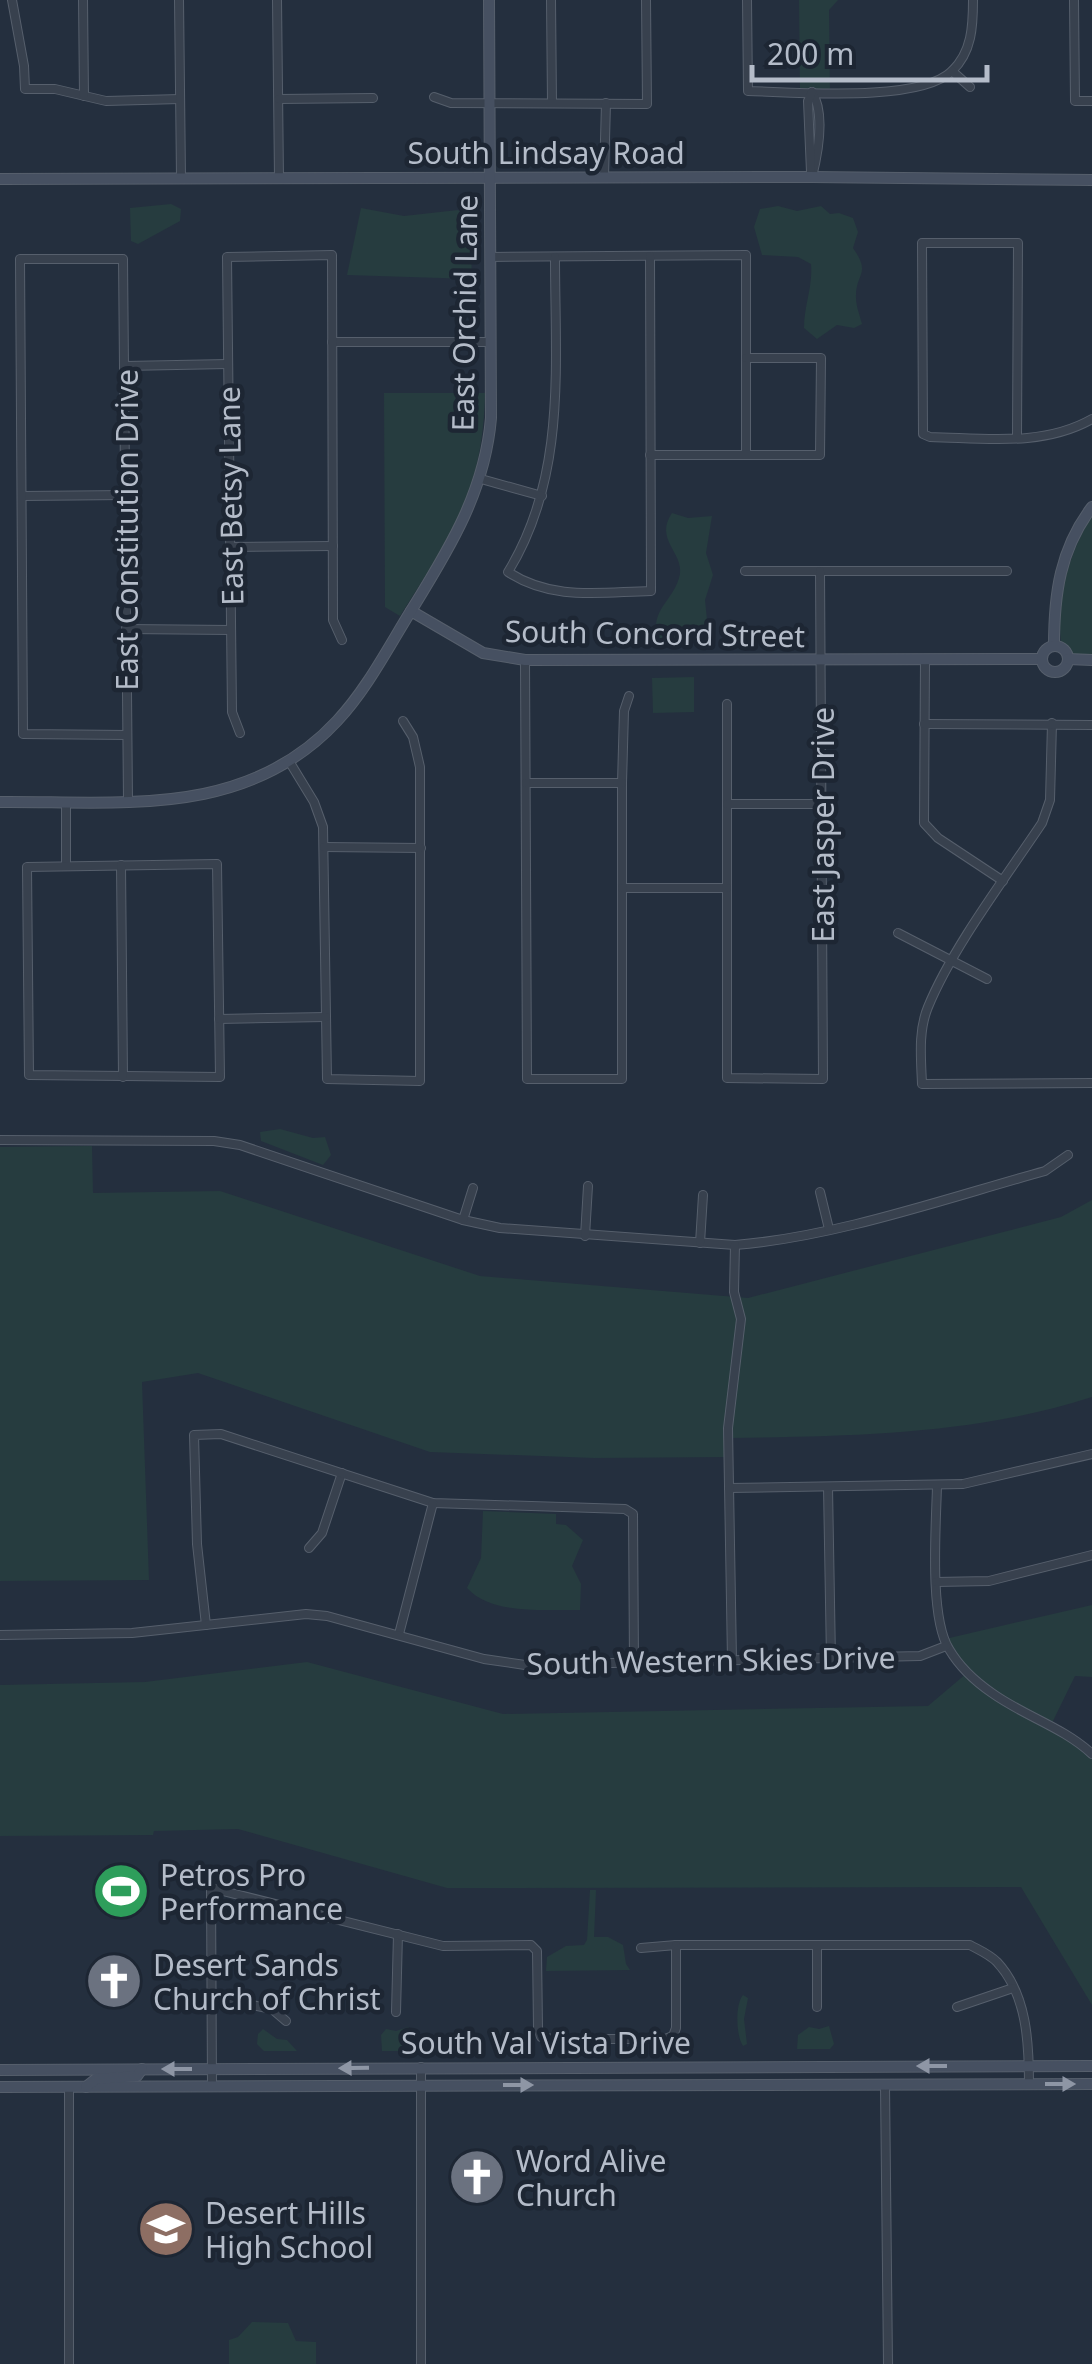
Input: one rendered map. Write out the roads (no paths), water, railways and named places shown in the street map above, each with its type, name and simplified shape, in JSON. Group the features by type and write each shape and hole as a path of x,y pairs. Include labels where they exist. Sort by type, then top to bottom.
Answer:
{"main road":[{"name":"East Orchid Lane","path":"411,611 463,524 481,479 491,418 488,0"},
{"name":"South Lindsay Road","path":"0,179 1092,180"},
{"path":"1054,646 1061,568 1077,529 1092,506"},
{"name":"South Concord Street","path":"411,611 483,652 525,660 1042,659"},
{"path":"0,802 183,800 244,784 289,761 326,732 344,713 411,611"},
{"path":"1054,646 1065,651 1068,659 1057,672 1045,668 1042,659 1046,649 1054,646"},
{"path":"1068,659 1092,660"},
{"name":"South Val Vista Drive","path":"0,2070 1092,2066"},
{"path":"85,2087 96,2079 137,2076 142,2069"},
{"name":"South Val Vista Drive","path":"0,2087 1092,2084"}],"street":[{"path":"12,0 25,89 55,89 106,101 180,99"},
{"path":"83,0 84,96"},
{"path":"179,0 182,178"},
{"path":"277,0 280,178"},
{"path":"551,0 552,103"},
{"path":"434,97 451,103 647,104 646,0"},
{"path":"747,0 748,91 812,92 912,90 936,82 952,71 965,52 973,32 973,0"},
{"path":"1074,0 1075,101 1092,101"},
{"path":"952,71 970,87"},
{"path":"812,92 818,101 818,156 812,177"},
{"path":"278,98 373,98"},
{"path":"604,177 606,103"},
{"path":"1017,438 1018,244 922,244 923,434 1017,438 1057,435 1092,419"},
{"name":"East Betsy Lane","path":"240,733 232,712 227,257 332,255 332,342"},
{"path":"555,256 552,457 522,549 508,572 552,592 651,592 650,256"},
{"path":"490,257 746,256 746,454"},
{"name":"East Constitution Drive","path":"22,496 20,259 123,259 128,801"},
{"path":"342,640 333,620 332,342 491,342"},
{"path":"650,454 820,455 821,358 746,358"},
{"path":"125,366 228,364"},
{"path":"481,479 542,496"},
{"path":"126,495 22,496 23,734 128,734"},
{"path":"230,548 332,546"},
{"path":"744,571 1006,571"},
{"name":"East Jasper Drive","path":"726,888 727,1078 823,1079 820,571"},
{"path":"126,629 231,630"},
{"path":"525,660 527,1078 622,1079 622,782 624,711 630,696"},
{"path":"925,660 924,823 938,838 1003,881"},
{"path":"622,888 726,888 727,704"},
{"path":"289,761 314,802 323,827 327,1079 420,1081 420,768 403,721"},
{"path":"1052,723 1050,800 1042,823 952,962 928,1008 923,1025 922,1084 1092,1083"},
{"path":"924,724 1092,725"},
{"path":"526,783 622,782"},
{"path":"66,802 66,865"},
{"path":"727,804 821,804"},
{"path":"324,847 421,848"},
{"path":"217,864 220,1077 29,1076 27,867 121,865 217,864"},
{"path":"121,865 123,1077"},
{"path":"898,933 987,980"},
{"path":"219,1018 326,1017"},
{"path":"0,1140 214,1141 240,1146 463,1220 500,1228 700,1244 768,1242 829,1228 1045,1172 1068,1155"},
{"path":"585,1236 588,1186"},
{"path":"463,1220 472,1188"},
{"path":"820,1192 829,1228"},
{"path":"700,1244 704,1195"},
{"path":"732,1660 728,1428 741,1319 734,1292 735,1244"},
{"path":"206,1625 197,1544 194,1435 221,1434 433,1503 626,1509 633,1514 634,1662"},
{"path":"730,1488 963,1484 1092,1454"},
{"path":"310,1548 322,1533 342,1473"},
{"path":"936,1486 936,1582 946,1646 967,1673 993,1694 1077,1740 1092,1754"},
{"path":"828,1488 831,1658"},
{"path":"399,1634 433,1503"},
{"path":"936,1582 989,1581 1092,1555"},
{"name":"South Western Skies Drive","path":"0,1635 132,1633 306,1614 526,1665 920,1656 946,1646"},
{"path":"212,2088 211,1888 444,1946 531,1945 537,1951 538,2028 542,2037 673,2036 676,1945"},
{"path":"396,2012 398,1934"},
{"path":"817,1945 817,2006"},
{"path":"641,1948 970,1945 995,1960 1013,1988 1027,2030 1029,2084"},
{"path":"957,2007 1013,1988"},
{"path":"212,1997 272,2009 286,2021"},
{"path":"420,2066 421,2364"},
{"path":"885,2085 888,2364"},
{"path":"69,2087 69,2364"}],"place":[{"name":"Petros Pro Performance","path":"121,1891"},
{"name":"Desert Sands Church of Christ","path":"114,1981"},
{"name":"Word Alive Church","path":"477,2177"},
{"name":"Desert Hills High School","path":"166,2229"}]}
